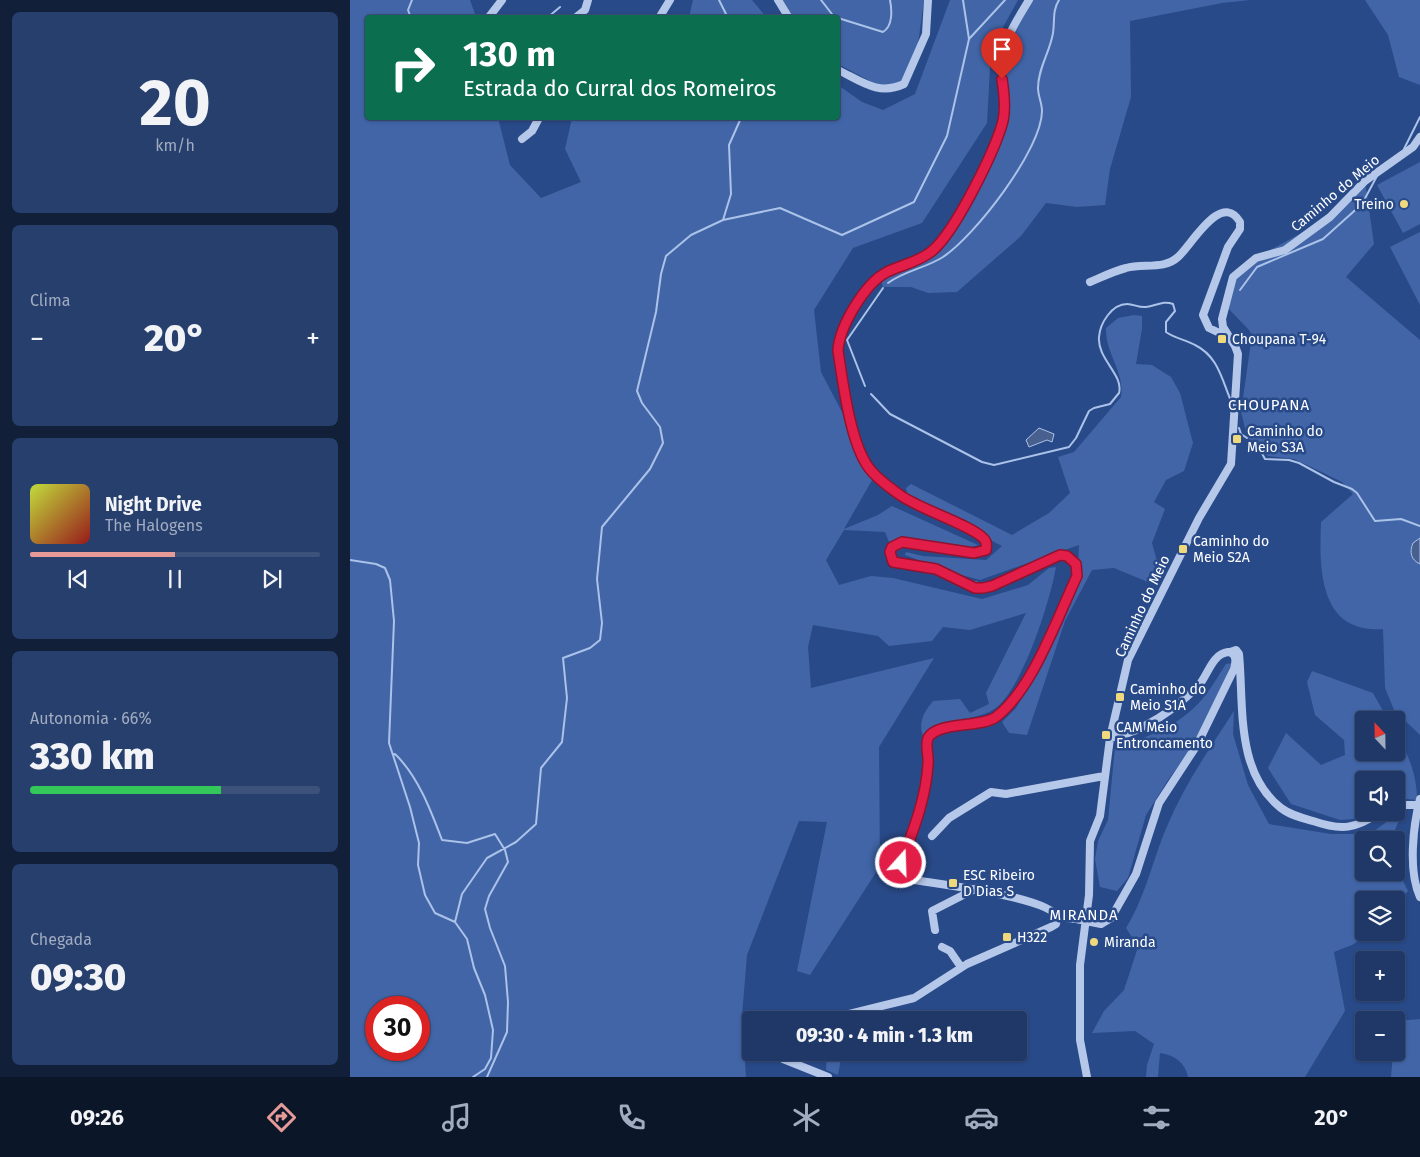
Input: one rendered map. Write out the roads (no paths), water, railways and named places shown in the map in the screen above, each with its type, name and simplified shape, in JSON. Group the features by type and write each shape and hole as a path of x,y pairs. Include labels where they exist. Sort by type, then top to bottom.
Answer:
{"street":[{"path":"491,15 502,0"},
{"path":"662,15 670,0"},
{"path":"778,0 787,15"},
{"path":"840,71 876,89 894,89 904,84 926,34 928,0"},
{"path":"861,1011 914,998 992,951 1051,927 1056,924 1057,918 1055,913 1049,908 977,888 914,880 906,874 901,863 923,802 928,764 927,740 931,734 950,727 995,718 1015,698 1033,670 1077,576 1076,564 1067,556 1060,555 992,586 975,588 936,569 893,562 890,552 892,547 902,542 974,553 986,550 987,544 983,538 973,531 934,514 902,497 868,467 862,458 854,432 838,351 838,338 843,326 870,286 886,272 931,252 941,241 983,171 1003,119 1002,61 1005,43 1029,0"},
{"path":"580,15 588,1"},
{"path":"522,139 532,131 538,120"},
{"name":"Caminho do Meio","path":"1087,1077 1080,1040 1080,964 1089,895 1090,840 1100,816 1110,738 1128,660 1199,518 1231,464 1238,354 1228,337 1222,319 1224,304 1232,277 1256,258 1285,250 1330,217 1365,181 1413,147 1420,137"},
{"path":"1090,282 1140,265 1168,264 1178,258 1215,215 1225,213 1234,215 1240,222 1240,229 1228,247 1203,316 1209,328 1228,337"},
{"path":"1110,738 1134,732 1160,716 1200,684 1218,656 1236,650 1239,654 1247,750 1262,783 1273,801 1290,814 1331,828 1356,827 1366,821"},
{"path":"1057,918 1085,920 1101,924 1108,921 1136,874 1159,803 1197,745 1234,669 1236,658 1230,652"},
{"path":"932,836 949,818 991,792 1006,794 1104,776"},
{"path":"1405,804 1419,802 1413,859 1414,879 1420,897"},
{"path":"935,930 932,911 977,888"},
{"path":"942,948 950,951 961,968"},
{"path":"790,1061 828,1077"}],"waterway":[{"path":"410,15 408,10 412,0"},
{"path":"719,0 726,15"},
{"path":"821,0 833,15"},
{"path":"840,19 883,32 890,22 890,0"},
{"path":"963,0 969,39"},
{"path":"723,220 780,208 842,235 914,202 947,136 969,39 1005,0"},
{"path":"888,283 901,275 936,261 956,246 988,212 1019,168 1031,147 1039,127 1042,111 1038,91 1039,81 1054,29 1055,12 1059,0"},
{"path":"551,15 560,7"},
{"path":"1404,149 1420,117"},
{"path":"455,922 462,894 487,858 516,842 536,824 541,768 562,742 567,698 563,658 590,648 600,640 602,623 597,579 602,527 650,469 663,443 660,427 642,403 637,391 656,312 661,274 666,256 691,235 723,220 731,194 729,145 740,120"},
{"path":"1240,290 1257,267 1323,239 1362,204 1377,176"},
{"path":"865,386 847,340 883,288"},
{"path":"871,394 890,414 982,462 994,465 1069,447 1076,438 1089,411 1110,404 1119,393 1118,380 1099,345 1099,337 1104,320 1116,307 1122,305 1130,304 1143,307 1166,303 1173,304 1175,311 1166,322 1166,332 1195,345 1209,355 1218,369 1231,401"},
{"path":"1239,428 1241,434 1247,438"},
{"path":"1259,448 1265,459 1289,460 1299,463 1334,482 1352,489 1357,493 1375,521 1401,519 1420,526"},
{"path":"350,560 376,564 385,568 390,580 394,621 389,743 410,807 419,843 418,865 425,895 435,913 455,922 467,939 474,968 485,995 493,1030 491,1058 485,1069 473,1077"},
{"path":"393,755 395,754 403,763 417,783 442,840 467,843 495,834 505,850 508,862 489,896 485,909 490,928 505,966 508,1002 507,1032 487,1077"}],"place":[{"name":"Treino","path":"1404,204"},
{"name":"Choupana T-94","path":"1222,339"},
{"name":"Caminho do Meio S3A","path":"1237,439"},
{"name":"Caminho do Meio S2A","path":"1183,549"},
{"name":"Caminho do Meio S1A","path":"1120,697"},
{"name":"CAM Meio Entroncamento","path":"1106,735"},
{"name":"ESC Ribeiro D Dias S","path":"953,883"},
{"name":"H322","path":"1007,937"},
{"name":"Miranda","path":"1094,942"}],"district":[{"name":"CHOUPANA","path":"1269,405"},
{"name":"MIRANDA","path":"1084,915"}]}
